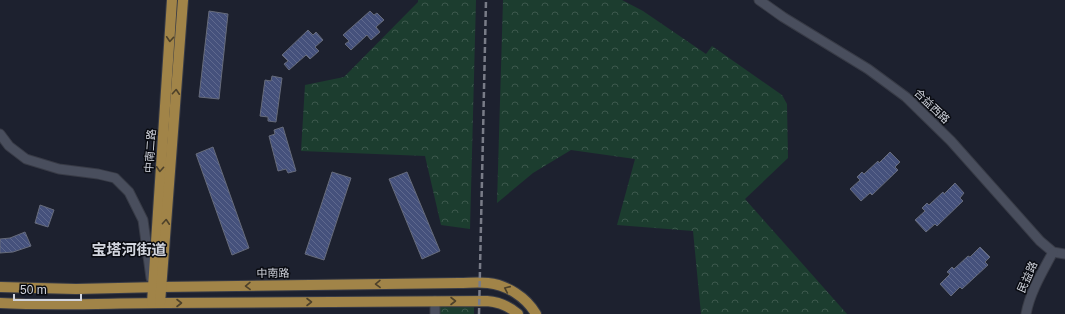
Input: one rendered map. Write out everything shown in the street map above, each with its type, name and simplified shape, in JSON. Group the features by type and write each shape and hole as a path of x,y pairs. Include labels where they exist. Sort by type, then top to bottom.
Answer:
{"main road":[{"name":"中南二路","path":"156,303 172,0"},
{"name":"中南二路","path":"157,287 183,0"},
{"name":"中南路","path":"0,287 76,289 489,283 506,288 522,298 536,314"},
{"path":"0,303 78,305 156,303 487,301 498,302 507,306 518,314"}],"street":[{"name":"合益西路","path":"759,0 783,17 868,70 906,97 950,141 1040,241 1053,252"},
{"path":"0,134 9,146 26,159 59,169 98,174 115,178 129,192 143,220 157,287"},
{"path":"1053,252 1065,254"},
{"name":"民益路","path":"1026,314 1036,286 1053,252"},
{"path":"435,301 435,314"}],"green space":[{"path":"418,0 476,0 470,229 441,225 425,156 301,151 305,85 344,77 418,2"},
{"path":"503,0 622,0 643,11 706,54 712,46 782,95 787,104 788,158 745,199 847,314 701,314 693,231 617,225 635,159 571,150 533,173 497,203"},
{"path":"437,307 474,307 474,314 437,314"}],"building":[{"path":"209,11 228,14 219,99 199,97"},
{"path":"370,11 374,15 377,13 384,20 376,27 380,32 371,40 367,35 351,50 345,44 349,41 343,35"},
{"path":"308,30 313,35 316,32 323,40 315,47 319,51 310,59 306,55 289,70 284,64 288,61 282,55"},
{"path":"272,76 282,78 276,122 268,121 268,117 260,116 265,80 271,81"},
{"path":"283,127 296,171 288,173 286,169 278,171 269,136 275,134 274,130"},
{"path":"213,147 249,248 232,255 196,154"},
{"path":"890,152 900,162 895,167 898,170 872,195 870,193 861,201 850,189 860,180 857,177 862,172 864,174 878,161 879,163"},
{"path":"332,172 351,178 324,260 305,254"},
{"path":"407,172 440,251 422,259 389,179"},
{"path":"955,183 964,193 960,198 963,201 937,226 935,224 926,232 915,220 925,211 922,208 927,203 929,205 943,192 944,194"},
{"path":"40,205 54,210 48,227 35,223"},
{"path":"25,232 31,246 13,252 0,253 0,239 10,238"},
{"path":"980,247 990,257 985,262 988,265 962,289 960,287 951,296 940,284 950,274 947,272 952,267 954,269 968,256 970,257"}],"railway":[{"path":"479,314 486,0"}],"district":[{"name":"宝塔河街道","path":"129,250"}]}
